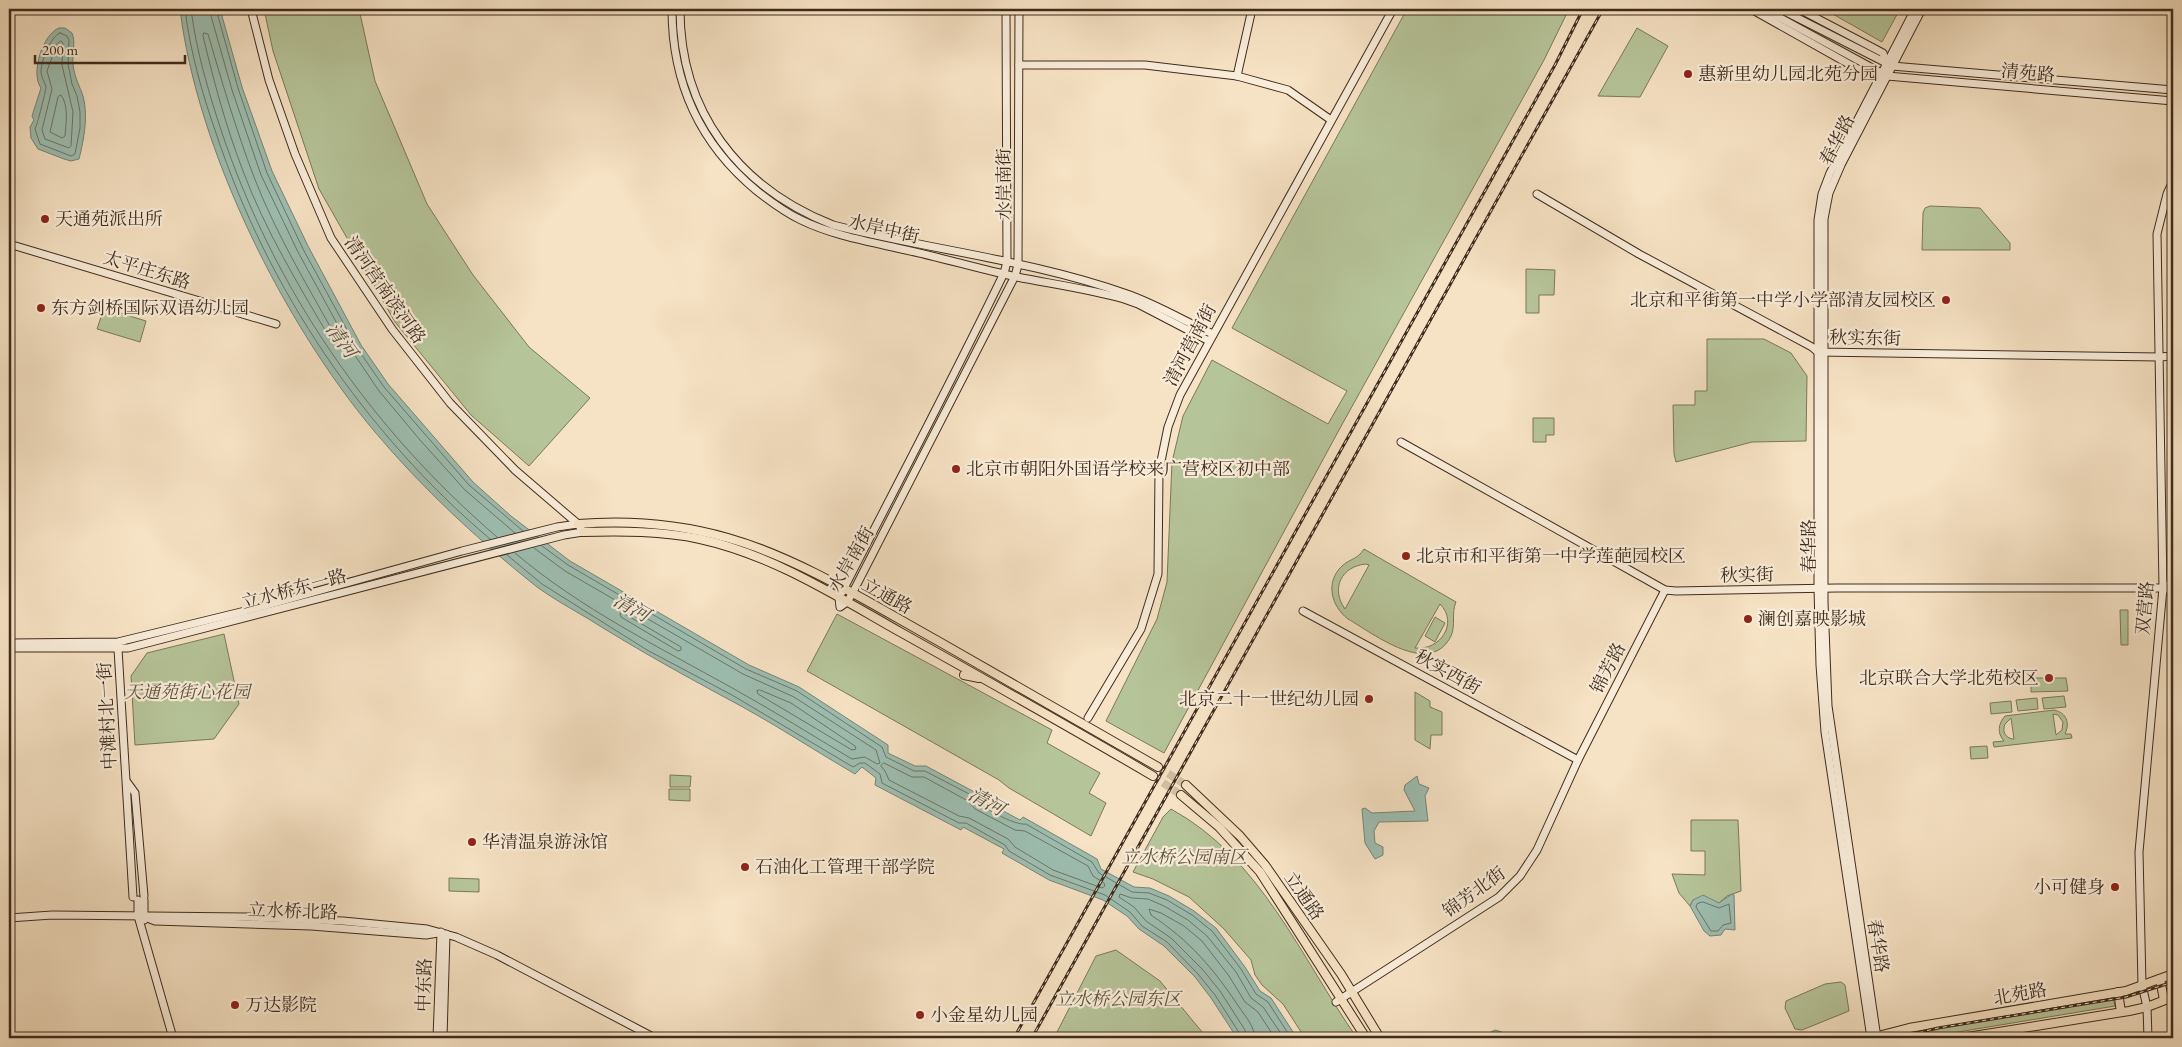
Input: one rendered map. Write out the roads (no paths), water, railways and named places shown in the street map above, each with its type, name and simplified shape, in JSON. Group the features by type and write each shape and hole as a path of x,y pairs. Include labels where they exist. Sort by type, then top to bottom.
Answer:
{"main road":[{"name":"立通路","path":"578,524 627,522 673,526 728,537 756,547 782,558 852,594 1158,767"},
{"path":"673,526 704,526"},
{"name":"立通路","path":"583,532 643,532 700,539 758,557 847,602 1077,730 1153,776"},
{"path":"933,631 941,643"},
{"path":"964,676 984,678"},
{"name":"立通路","path":"1186,785 1249,847 1264,865 1353,992 1380,1038"},
{"name":"立通路","path":"1181,795 1219,828 1260,872 1339,1001 1366,1038"},
{"path":"1249,847 1266,857"},
{"name":"北苑路","path":"1873,1038 1899,1035 2118,992 2173,974"},
{"path":"2160,979 2164,1000"},
{"path":"2118,992 2121,1012"},
{"name":"北苑路","path":"1961,1038 2147,1007 2173,997"}],"street":[{"name":"清河营南滨河路","path":"251,9 269,80 288,136 331,238 392,330 450,403 514,470 578,524 583,532"},
{"name":"水岸中街","path":"672,9 675,51 680,75 693,112 710,141 735,173 779,208 803,221 832,232 1004,274 1124,299 1211,338"},
{"name":"水岸中街","path":"680,9 684,54 698,102 718,139 740,166 779,199 833,225 1007,262 1134,296 1211,338"},
{"name":"水岸南街","path":"839,598 958,368 1004,274 1007,262 1006,9"},
{"name":"水岸南街","path":"847,602 1015,276 1018,265 1018,9"},
{"path":"1237,76 1252,9"},
{"name":"清河营南街","path":"1088,718 1141,629 1158,574 1160,538 1159,471 1164,441 1180,395 1393,9"},
{"name":"清苑路","path":"1751,9 1813,42 1872,77 1884,75 2173,100"},
{"name":"清苑路","path":"1764,9 1884,75"},
{"name":"清苑路","path":"1780,9 1889,65 2173,90"},
{"path":"1799,9 1883,53 1889,65"},
{"path":"1889,65 1915,9"},
{"path":"1889,65 1922,9"},
{"path":"1817,18 1840,41"},
{"path":"1813,42 1830,45"},
{"path":"1019,65 1145,65 1237,76 1288,90 1331,120"},
{"name":"春华路","path":"1873,1038 1826,732 1820,665 1821,352 1824,219 1827,200 1845,155 1889,65"},
{"name":"双营路","path":"2148,1038 2147,1007 2142,985 2139,852 2163,588 2157,234 2167,194 2173,181"},
{"name":"秋实东街","path":"1537,194 1639,254 1821,352 2173,356"},
{"name":"太平庄东路","path":"9,244 276,324"},
{"name":"秋实街","path":"1401,442 1665,590 1676,592 1821,588 2163,588 2173,590"},
{"name":"立水桥东一路","path":"9,643 118,642 245,611 462,551 556,527 578,524"},
{"name":"立水桥东一路","path":"9,648 128,648 365,585 471,560 564,535 583,532"},
{"path":"2163,588 2173,582"},
{"name":"锦芳路","path":"1578,760 1665,590"},
{"name":"秋实西街","path":"1303,611 1578,760"},
{"name":"中滩村北一街","path":"118,649 133,889 138,898"},
{"name":"锦芳北街","path":"1339,1001 1499,897 1520,876 1537,850 1578,760"},
{"name":"中滩村北一街","path":"126,781 135,793 138,898 141,916 175,1038"},
{"path":"138,898 141,916"},
{"name":"立水桥北路","path":"9,918 52,915 155,915 312,919 411,926 443,933 504,958 655,1038"},
{"name":"中东路","path":"438,1038 443,933"},
{"name":"中东路","path":"443,933 443,1038"}],"water":[{"name":"清河","path":"180,9 220,9 242,87 272,171 308,246 361,345 388,384 473,482 511,516 570,561 749,665 799,687 888,745 888,753 915,766 926,766 980,795 979,798 1020,820 1023,817 1097,859 1101,869 1134,887 1150,888 1169,896 1194,911 1216,928 1260,991 1271,998 1297,1038 1237,1038 1195,977 1164,946 1139,929 1127,916 1103,900 1049,880 1002,853 1004,849 963,827 961,830 875,785 876,778 862,767 855,774 759,716 673,669 543,591 473,533 432,494 375,432 341,389 278,288 250,233 225,176 205,119 190,63"},
{"path":"59,28 65,28 72,33 74,41 74,68 85,109 84,135 79,159 71,161 38,149 31,138 30,127 34,120 32,116 41,88 37,73 40,55 48,38"},
{"path":"1417,776 1419,784 1429,788 1425,796 1428,821 1379,822 1374,831 1375,843 1383,847 1383,855 1375,859 1365,843 1362,809 1365,808 1372,813 1415,811 1404,790 1405,785"},
{"path":"1732,894 1734,895 1735,930 1725,929 1721,935 1710,936 1704,931 1690,906 1693,900 1703,895 1719,903"},
{"path":"1495,1030 1502,1032 1506,1038 1485,1038"}],"tunnel":[{"path":"1158,767 1186,785"},
{"path":"1153,776 1181,795"}],"railway":[{"path":"1014,1038 1555,65 1583,9"},
{"path":"1032,1038 1603,9"},
{"path":"1896,1038 1938,1028 2126,997 2173,982"}],"place":[{"name":"惠新里幼儿园北苑分园","path":"1688,74"},
{"name":"天通苑派出所","path":"45,219"},
{"name":"北京和平街第一中学小学部清友园校区","path":"1946,300"},
{"name":"东方剑桥国际双语幼儿园","path":"41,308"},
{"name":"北京市朝阳外国语学校来广营校区初中部","path":"956,469"},
{"name":"北京市和平街第一中学莲葩园校区","path":"1406,556"},
{"name":"澜创嘉映影城","path":"1748,619"},
{"name":"北京联合大学北苑校区","path":"2049,678"},
{"name":"北京二十一世纪幼儿园","path":"1369,699"},
{"name":"华清温泉游泳馆","path":"472,842"},
{"name":"石油化工管理干部学院","path":"745,867"},
{"name":"小可健身","path":"2115,887"},
{"name":"万达影院","path":"235,1005"},
{"name":"小金星幼儿园","path":"920,1015"}],"park label":[{"name":"天通苑街心花园","path":"187,692"},
{"name":"立水桥公园南区","path":"1184,857"},
{"name":"立水桥公园东区","path":"1118,999"}]}
